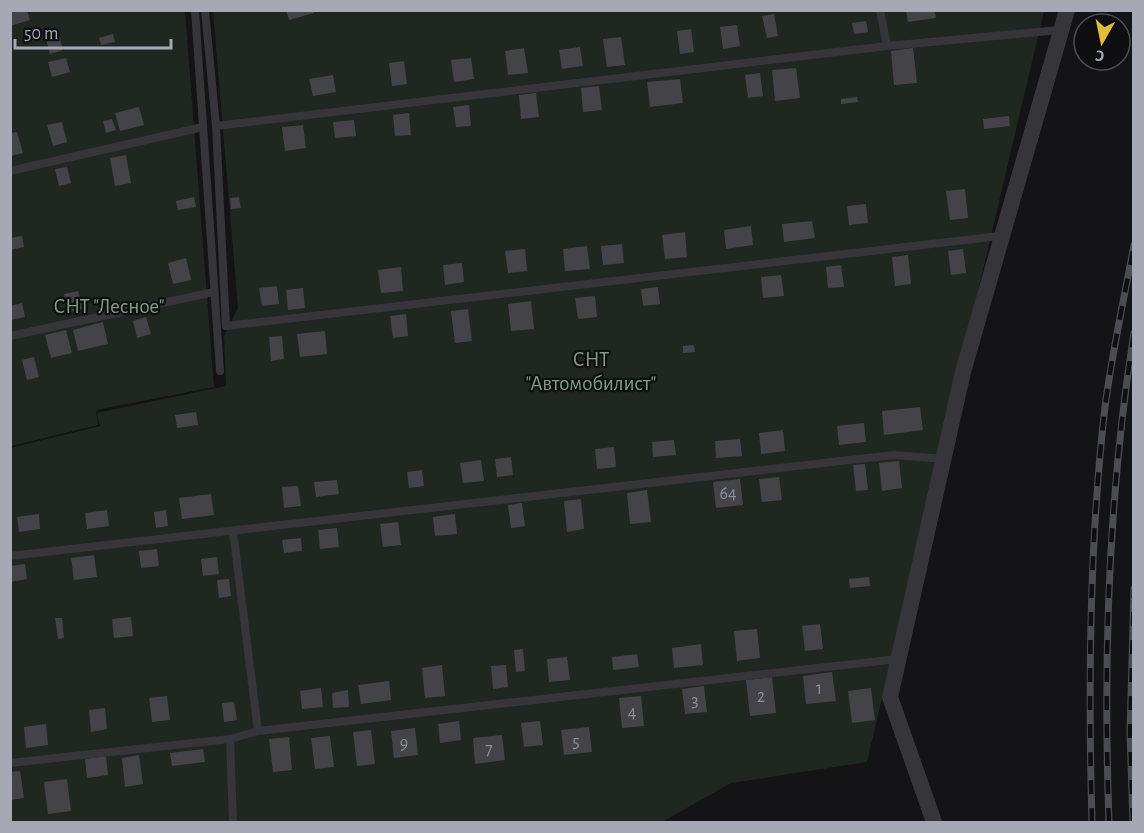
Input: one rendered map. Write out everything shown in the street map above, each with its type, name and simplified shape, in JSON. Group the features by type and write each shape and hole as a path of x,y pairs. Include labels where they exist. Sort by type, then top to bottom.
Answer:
{"street":[{"path":"934,822 890,697 963,372 1000,236 1041,107 1066,10"}],"lane":[{"path":"195,10 220,371"},
{"path":"205,10 216,126 226,326 1000,236"},
{"path":"880,10 887,46"},
{"path":"216,126 887,46 1060,30"},
{"path":"10,171 203,127"},
{"path":"10,336 214,292"},
{"path":"10,556 894,455 944,459"},
{"path":"233,531 258,731"},
{"path":"10,763 230,739 258,731 898,659"},
{"path":"230,739 233,822"}],"green space":[{"name":"СНТ \"Лесное\"","path":"10,11 185,11 214,387 96,410 98,425 11,446"},
{"name":"СНТ \"Автомобилист\"","path":"213,11 1044,11 867,762 731,783 662,822 11,822 10,448 100,426 97,413 226,386 224,336 238,308"}],"building":[{"path":"10,10 27,10 30,20 10,26"},
{"path":"286,10 314,10 314,13 289,20"},
{"path":"906,10 934,10 936,18 908,22"},
{"path":"774,14 778,36 767,38 762,16"},
{"path":"866,21 868,32 854,34 852,23"},
{"path":"737,25 740,46 723,49 720,27"},
{"path":"691,29 694,52 680,54 677,31"},
{"path":"58,32 63,50 50,54 45,35"},
{"path":"113,34 115,42 101,45 99,38"},
{"path":"621,37 625,65 607,67 603,39"},
{"path":"580,47 583,66 562,69 559,50"},
{"path":"524,48 528,73 508,75 505,51"},
{"path":"913,48 917,83 894,85 891,51"},
{"path":"66,58 70,72 52,77 48,62"},
{"path":"471,58 474,79 454,82 451,60"},
{"path":"404,61 407,84 392,86 389,63"},
{"path":"796,68 800,98 775,101 772,70"},
{"path":"760,73 763,96 748,98 745,75"},
{"path":"333,75 336,92 313,96 309,79"},
{"path":"680,79 683,103 650,107 647,82"},
{"path":"599,86 602,110 583,112 581,88"},
{"path":"536,93 539,117 521,119 519,95"},
{"path":"857,97 858,102 841,104 841,99"},
{"path":"469,105 471,126 456,127 453,107"},
{"path":"139,107 144,125 120,131 115,113"},
{"path":"409,113 411,135 395,136 393,115"},
{"path":"1009,116 1010,126 984,129 983,119"},
{"path":"112,119 116,130 106,133 103,121"},
{"path":"354,120 356,136 335,138 333,122"},
{"path":"62,122 67,142 53,146 47,125"},
{"path":"303,125 306,148 285,151 282,127"},
{"path":"17,132 23,153 10,156 10,133"},
{"path":"126,155 131,183 115,186 110,158"},
{"path":"67,167 71,183 59,186 55,169"},
{"path":"965,189 968,218 950,220 946,191"},
{"path":"194,197 196,207 178,210 176,201"},
{"path":"239,197 241,208 231,209 230,198"},
{"path":"866,204 868,223 849,225 847,206"},
{"path":"812,221 815,238 784,242 782,224"},
{"path":"751,226 753,245 726,249 724,230"},
{"path":"685,232 687,257 665,259 662,235"},
{"path":"22,236 24,247 10,250 10,238"},
{"path":"622,244 624,263 603,265 601,246"},
{"path":"587,246 590,269 565,271 563,249"},
{"path":"525,249 527,271 508,273 505,251"},
{"path":"963,249 966,273 951,275 948,251"},
{"path":"908,255 911,284 895,286 892,257"},
{"path":"186,258 191,280 173,284 168,263"},
{"path":"462,263 464,282 445,285 443,265"},
{"path":"841,265 844,287 828,288 826,267"},
{"path":"401,267 403,291 381,293 378,270"},
{"path":"781,275 784,296 763,298 761,277"},
{"path":"277,286 279,304 262,306 259,288"},
{"path":"658,287 660,304 643,306 641,289"},
{"path":"303,288 305,308 288,310 286,290"},
{"path":"78,291 83,309 68,312 64,294"},
{"path":"595,296 597,317 578,319 575,298"},
{"path":"531,301 534,329 511,331 508,304"},
{"path":"22,303 25,317 10,320 10,306"},
{"path":"468,309 472,341 455,343 451,311"},
{"path":"406,314 408,336 393,338 390,316"},
{"path":"146,317 151,334 137,338 133,321"},
{"path":"103,322 108,344 78,351 73,330"},
{"path":"66,330 72,353 51,358 45,335"},
{"path":"325,331 327,354 300,357 297,334"},
{"path":"282,336 284,359 271,361 269,337"},
{"path":"694,345 695,352 683,353 683,346"},
{"path":"34,357 39,377 27,380 22,360"},
{"path":"920,407 923,430 884,435 882,411"},
{"path":"196,412 198,425 177,428 175,415"},
{"path":"864,423 866,442 839,445 837,426"},
{"path":"783,430 785,451 761,454 759,433"},
{"path":"740,439 742,456 716,458 715,441"},
{"path":"674,440 676,455 653,457 652,442"},
{"path":"614,447 616,467 597,469 595,449"},
{"path":"511,457 513,475 497,477 495,459"},
{"path":"481,460 484,481 463,483 460,463"},
{"path":"899,461 902,488 882,491 879,463"},
{"path":"865,464 868,490 856,491 853,465"},
{"path":"422,470 424,486 409,488 407,472"},
{"path":"779,477 782,500 762,502 759,479"},
{"path":"740,479 743,505 716,508 713,482"},
{"path":"337,480 339,494 316,497 314,482"},
{"path":"298,486 301,506 284,508 282,487"},
{"path":"647,490 651,522 630,524 627,493"},
{"path":"211,494 214,515 182,519 179,498"},
{"path":"581,499 584,529 567,532 564,501"},
{"path":"522,503 525,526 511,528 508,505"},
{"path":"107,510 109,526 87,529 85,513"},
{"path":"166,510 168,526 156,528 154,512"},
{"path":"39,514 40,529 19,532 17,517"},
{"path":"455,514 457,534 435,536 433,517"},
{"path":"398,522 401,545 383,547 380,524"},
{"path":"337,528 339,547 320,549 318,530"},
{"path":"301,538 302,551 284,553 282,540"},
{"path":"157,549 159,566 141,568 139,551"},
{"path":"94,555 97,577 74,580 71,558"},
{"path":"217,557 219,574 203,576 201,559"},
{"path":"25,564 27,579 10,582 10,566"},
{"path":"869,577 870,586 850,588 849,579"},
{"path":"229,579 231,596 219,598 217,580"},
{"path":"131,617 133,636 114,638 112,619"},
{"path":"55,618 62,618 64,638 58,639"},
{"path":"820,624 823,649 805,651 802,626"},
{"path":"757,629 760,658 737,661 734,631"},
{"path":"701,644 703,665 674,668 672,648"},
{"path":"523,649 525,671 516,672 514,650"},
{"path":"637,654 639,667 613,670 612,657"},
{"path":"567,657 570,680 549,682 547,659"},
{"path":"442,665 445,696 425,698 422,668"},
{"path":"506,665 508,687 493,689 491,666"},
{"path":"832,672 836,701 806,704 803,676"},
{"path":"772,677 776,713 750,716 746,680"},
{"path":"389,681 391,700 361,704 358,685"},
{"path":"704,686 707,712 685,714 682,689"},
{"path":"321,688 323,707 302,709 300,691"},
{"path":"871,688 875,720 852,723 848,691"},
{"path":"348,690 349,707 333,708 332,693"},
{"path":"167,696 170,720 152,722 149,698"},
{"path":"641,696 644,726 622,728 619,698"},
{"path":"234,702 237,720 224,722 222,703"},
{"path":"105,708 107,729 91,732 89,710"},
{"path":"459,721 461,740 440,743 438,724"},
{"path":"540,721 543,745 524,747 521,723"},
{"path":"46,724 48,745 26,748 24,727"},
{"path":"589,727 592,752 564,755 561,730"},
{"path":"415,728 418,755 394,758 391,731"},
{"path":"371,730 375,764 357,766 353,732"},
{"path":"502,735 505,760 475,764 473,738"},
{"path":"330,736 334,767 315,769 311,738"},
{"path":"289,737 292,770 273,772 269,739"},
{"path":"203,749 205,762 172,766 170,753"},
{"path":"139,755 143,784 125,787 122,758"},
{"path":"106,756 108,775 87,778 85,759"},
{"path":"20,771 24,798 10,800 10,772"},
{"path":"67,779 71,811 48,814 44,782"}],"railway":[{"path":"1092,822 1090,667 1096,510 1105,407 1134,245"},
{"path":"1109,822 1107,638 1113,516 1118,455 1134,333"},
{"path":"1133,822 1130,733 1134,589"}]}
